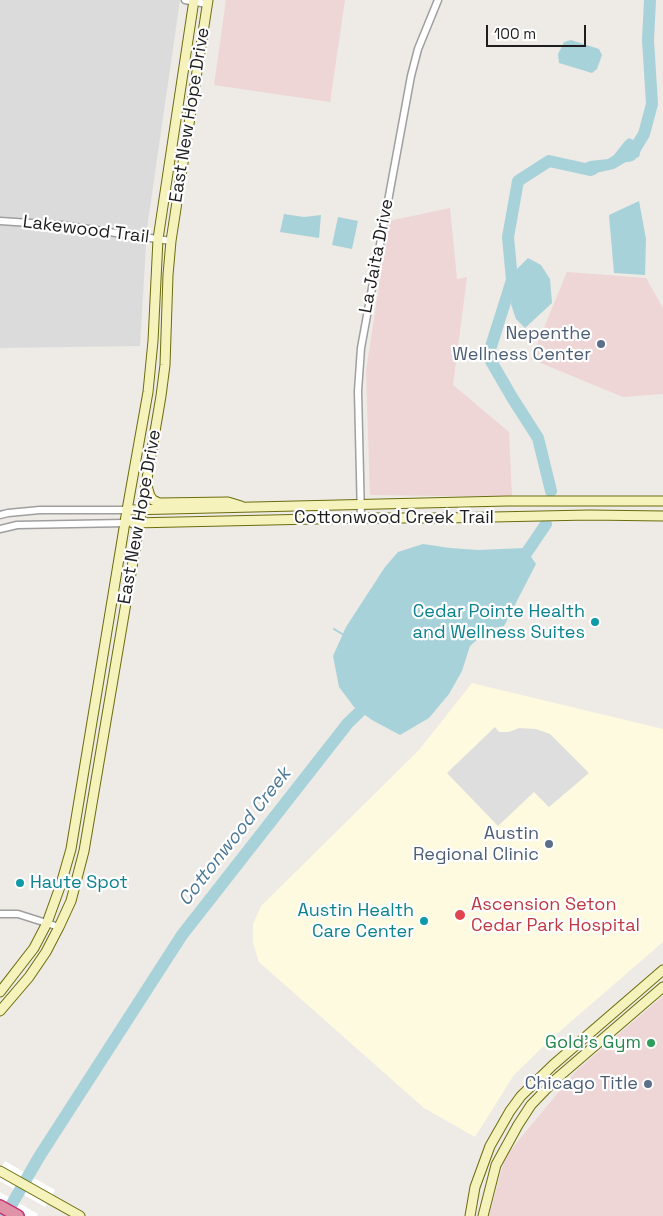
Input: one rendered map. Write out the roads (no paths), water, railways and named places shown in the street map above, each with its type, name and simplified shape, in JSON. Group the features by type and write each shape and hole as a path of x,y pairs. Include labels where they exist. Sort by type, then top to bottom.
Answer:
{"highway":[{"path":"0,1206 18,1216"}],"street":[{"path":"191,0 207,2"},
{"name":"East New Hope Drive","path":"0,992 34,948 47,923 71,849 148,392 153,341 158,240 191,0"},
{"name":"La Jaita Drive","path":"361,518 358,391 363,333 411,76 418,49 438,0"},
{"name":"East New Hope Drive","path":"0,1011 29,977 46,952 71,901 79,873 165,365 171,241 207,2"},
{"name":"Lakewood Trail","path":"0,221 61,225 171,241"},
{"path":"146,483 150,496 158,502 228,502 250,508"},
{"name":"Cottonwood Creek Trail","path":"127,510 507,501 663,501"},
{"path":"0,515 8,512 40,510 127,510"},
{"name":"Cottonwood Creek Trail","path":"125,523 589,515 663,516"},
{"path":"0,529 17,526 125,523"},
{"path":"92,726 104,734"},
{"path":"0,914 18,914 59,927"},
{"path":"470,1216 481,1167 490,1146 510,1111 533,1083 663,970"},
{"path":"483,1216 496,1165 518,1125 542,1092 663,986"},
{"path":"577,1045 584,1055"},
{"path":"0,1171 80,1216"},
{"path":"472,1204 485,1206"}],"water":[{"path":"571,40 599,49 602,55 597,69 592,73 559,63 558,54 564,42"},
{"path":"629,138 635,141 641,149 639,157 631,159 614,169 591,174 575,172 572,168 590,161 608,159"},
{"path":"639,201 646,239 645,275 614,273 609,215"},
{"path":"284,214 304,217 321,215 319,238 280,232"},
{"path":"338,217 358,221 352,249 332,245"},
{"path":"528,258 541,265 550,279 552,303 525,328 516,319 511,304 513,293 512,274"},
{"path":"423,544 478,550 525,548 536,564 504,626 489,629 470,646 462,671 449,694 429,718 400,735 372,720 354,707 339,687 333,656 346,627 385,567 398,552"}],"waterway":[{"name":"Cottonwood Creek","path":"628,156 631,155 644,134 652,104 648,40 650,0"},
{"name":"Cottonwood Creek","path":"551,491 538,438 488,356 512,280 508,237 518,181 549,161 590,170 593,169"},
{"name":"Cottonwood Creek","path":"519,564 546,524"},
{"path":"334,629 344,635"},
{"name":"Cottonwood Creek","path":"5,1216 39,1157 182,935 348,723 372,700"}],"place":[{"name":"Nepenthe Wellness Center","path":"601,344"},
{"name":"Cedar Pointe Health and Wellness Suites","path":"595,622"},
{"name":"Austin Regional Clinic","path":"549,844"},
{"name":"Haute Spot","path":"20,883"},
{"name":"Ascension Seton Cedar Park Hospital","path":"460,915"},
{"name":"Austin Health Care Center","path":"424,921"},
{"name":"Gold's Gym","path":"651,1043"},
{"name":"Chicago Title","path":"648,1084"}]}
